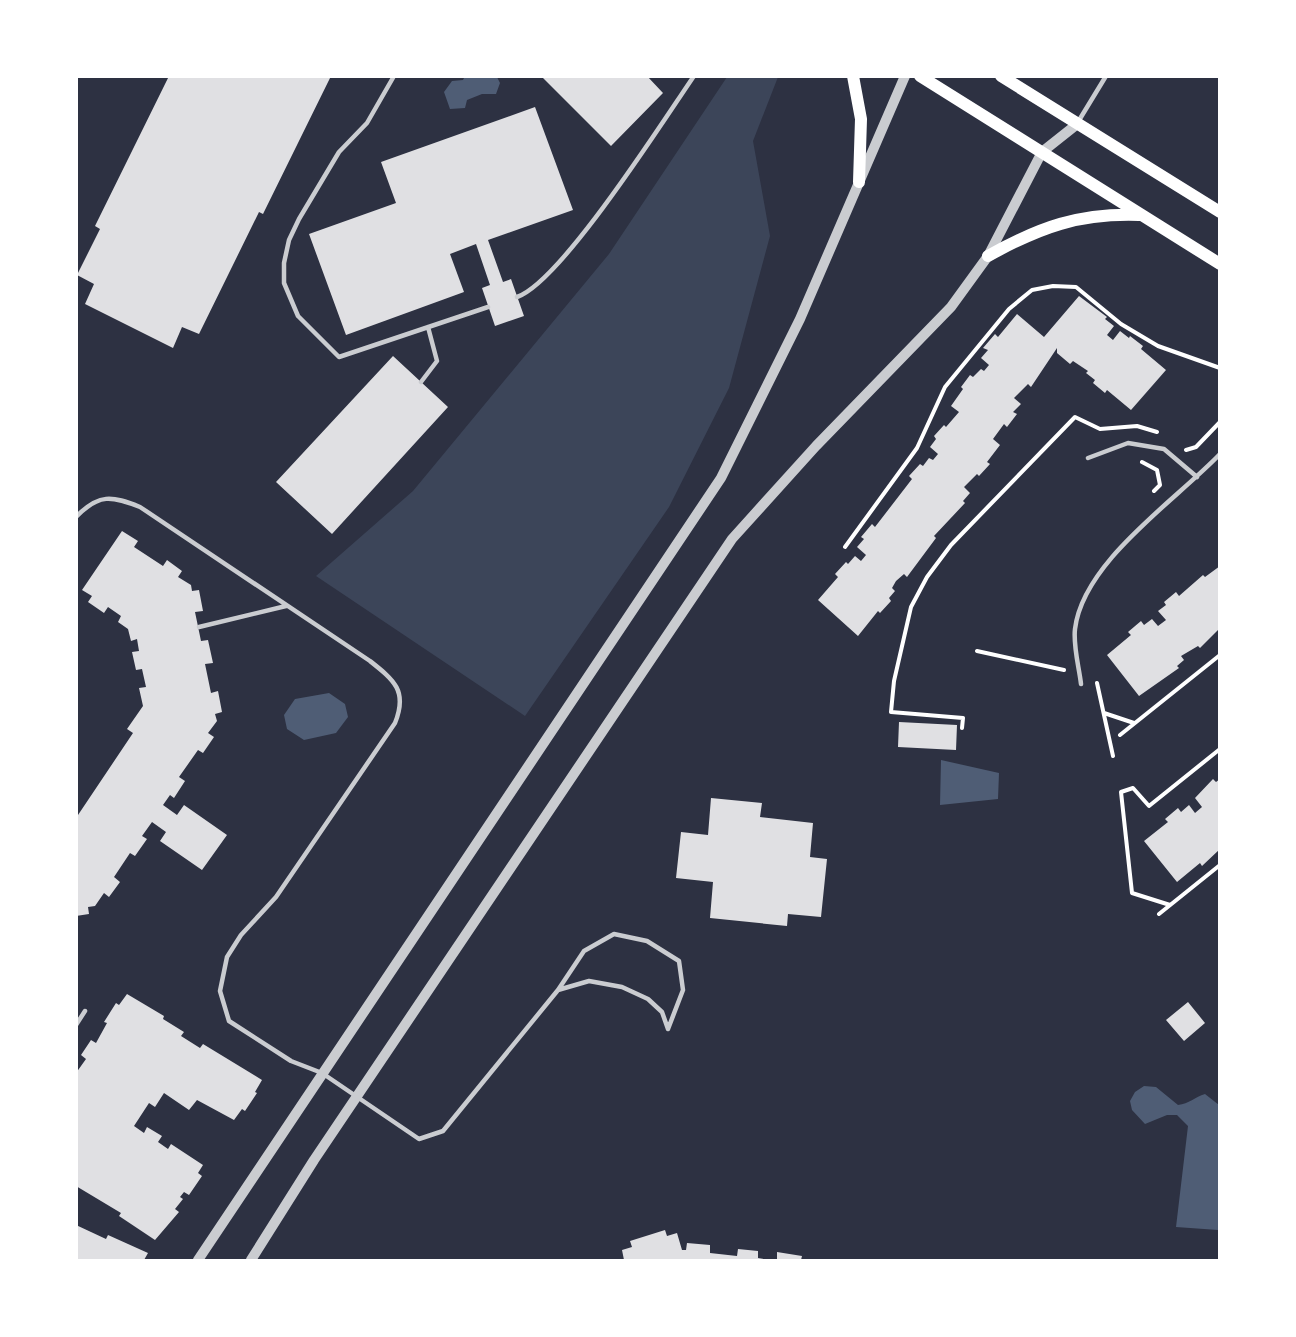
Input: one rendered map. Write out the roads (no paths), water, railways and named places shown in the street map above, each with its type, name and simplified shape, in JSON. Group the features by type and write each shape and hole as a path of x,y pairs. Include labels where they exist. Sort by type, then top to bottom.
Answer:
{"main road":[{"path":"853,76 861,119 859,182"},
{"path":"920,76 1220,264"},
{"path":"1001,76 1076,125 1220,212"},
{"path":"988,256 1023,236 1064,221 1107,214 1140,215"}],"street":[{"path":"198,1260 721,478 800,319 904,76"},
{"path":"251,1260 358,1095 732,539 816,446 951,307 988,256 1042,152 1076,125"}],"lane":[{"path":"394,76 374,113 339,152 289,240 283,273 298,316 339,357 488,307"},
{"path":"517,297 532,290 563,259 694,76"},
{"path":"1076,125 1106,76"},
{"path":"421,382 437,361 428,327"},
{"path":"1088,458 1128,442 1164,449 1197,477"},
{"path":"1081,684 1075,629 1089,587 1112,556 1220,454"},
{"path":"76,517 87,505 103,498 118,498 140,507 387,675 397,685 400,710 395,723 276,897 241,935 227,957 220,991 230,1021 291,1061 322,1073 358,1095 419,1139 443,1131 558,990 584,951 614,934 647,941 679,961 683,990 668,1029 662,1012 655,1005 648,999 622,987 589,981 558,990"},
{"path":"199,627 286,606"},
{"path":"76,1024 86,1011"}]}
